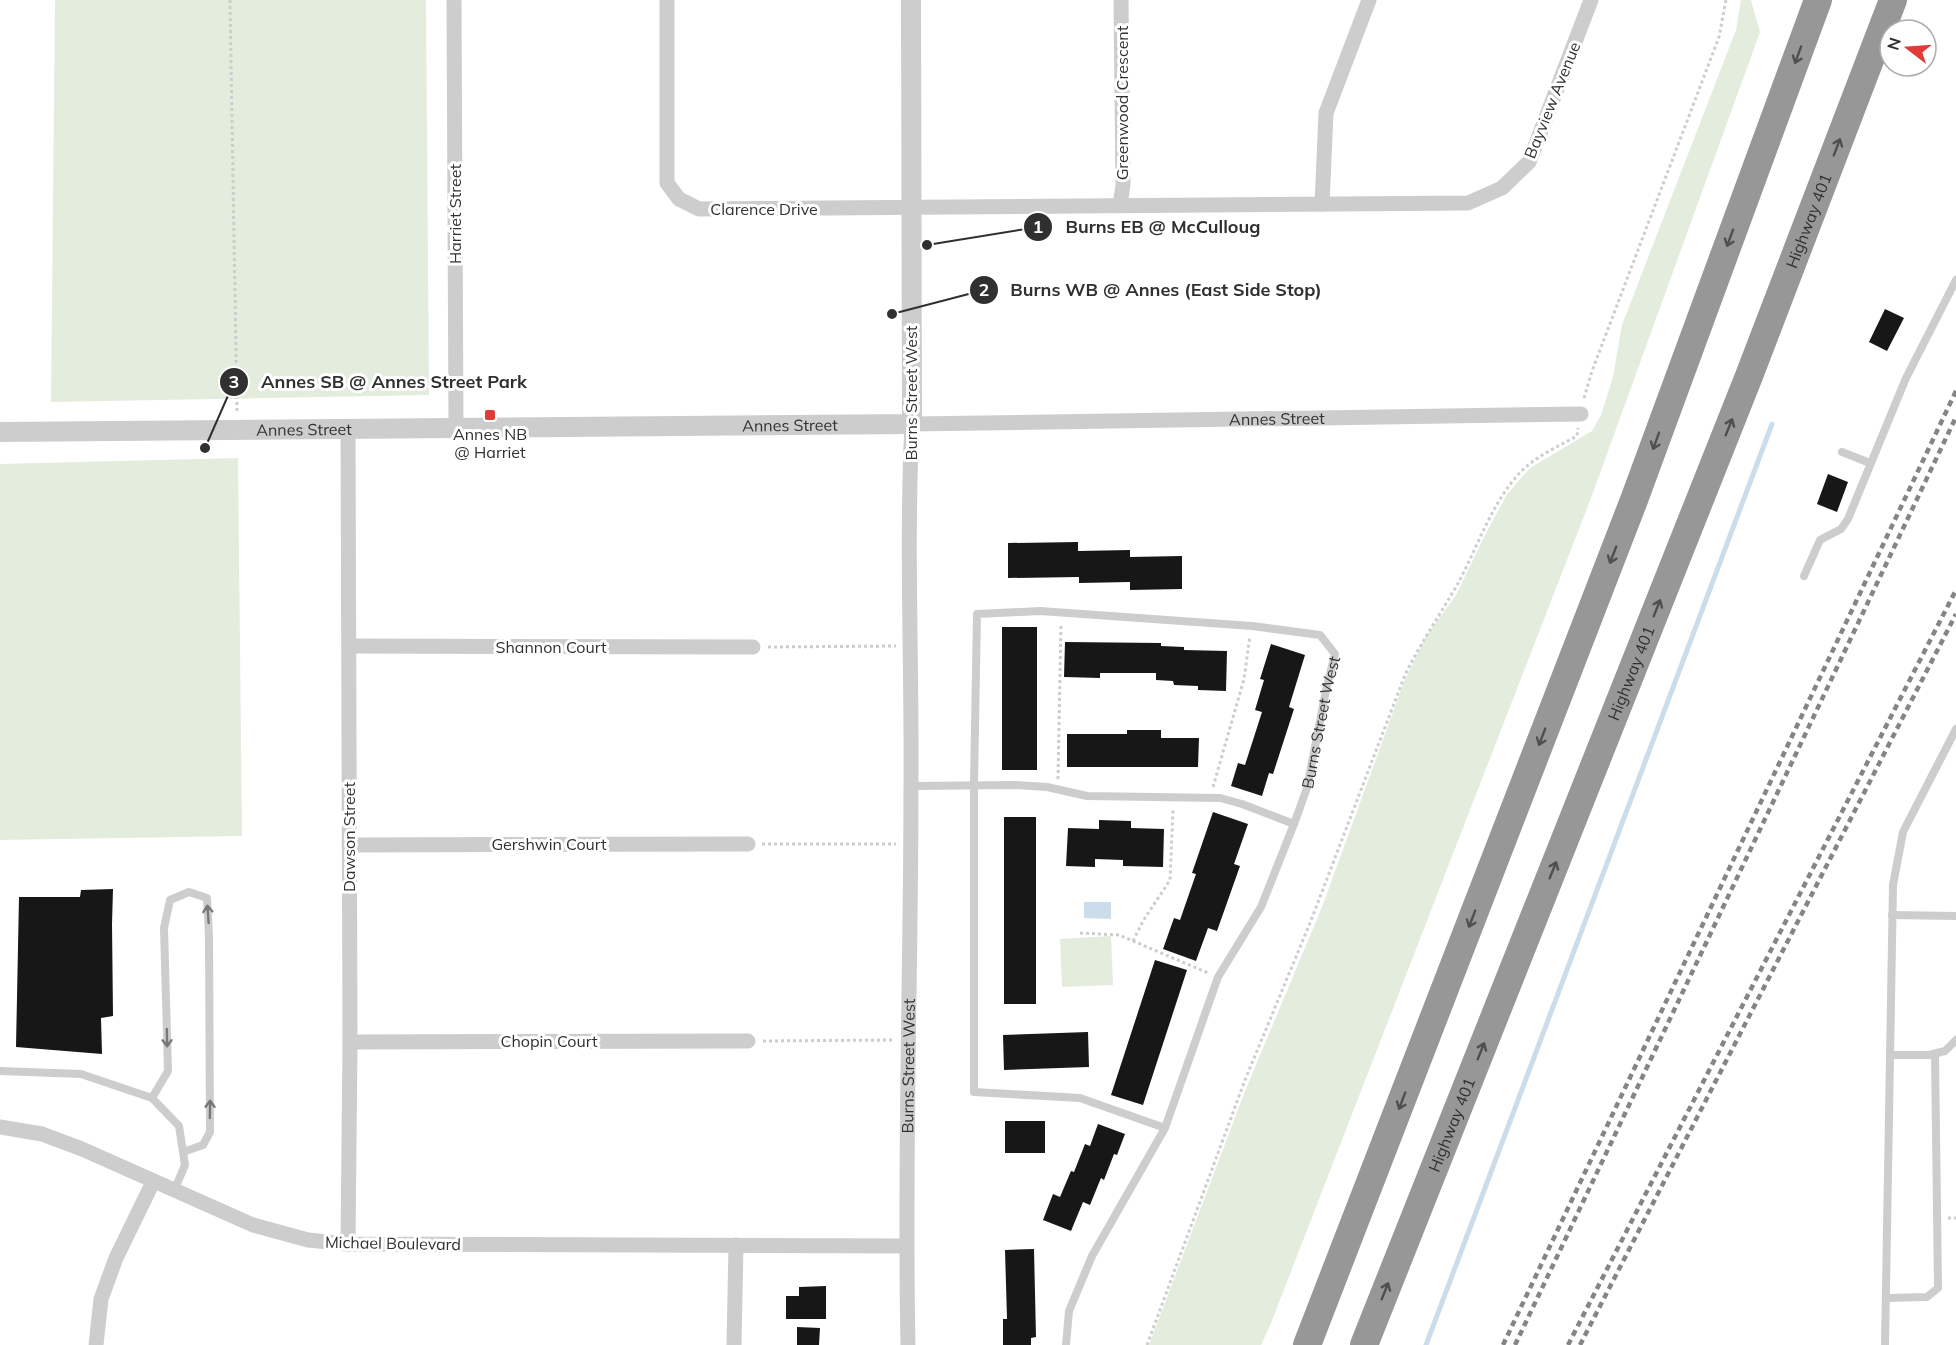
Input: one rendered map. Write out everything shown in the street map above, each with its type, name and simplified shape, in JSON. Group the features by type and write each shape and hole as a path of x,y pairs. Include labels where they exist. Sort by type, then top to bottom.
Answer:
{"highway":[{"path":"1307,1345 1634,500 1818,0"},
{"name":"Highway 401","path":"1364,1345 1749,376 1893,0"}],"street":[{"name":"Harriet Street","path":"454,0 456,427"},
{"name":"Clarence Drive","path":"666,0 667,183 680,199 699,209 911,209 1120,205"},
{"name":"Burns Street West","path":"908,1345 906,1246 911,786 911,0"},
{"name":"Greenwood Crescent","path":"1120,205 1123,185 1121,0"},
{"path":"1322,204 1326,113 1369,0"},
{"name":"Bayview Avenue","path":"1120,205 1468,203 1502,188 1529,162 1591,0"},
{"name":"Annes Street","path":"0,432 912,424 1581,414"},
{"name":"Dawson Street","path":"348,429 350,1042 348,1244"},
{"name":"Shannon Court","path":"349,646 753,647"},
{"name":"Gershwin Court","path":"349,844 748,844"},
{"name":"Chopin Court","path":"350,1042 748,1041"},
{"name":"Michael Boulevard","path":"0,1127 42,1134 82,1149 253,1225 308,1240 348,1244 906,1246"},
{"path":"96,1345 101,1299 116,1258 153,1182"},
{"path":"734,1345 736,1245"}],"lane":[{"path":"1804,576 1820,540 1841,529 1848,519 1906,378 1956,280"},
{"path":"1842,452 1870,463"},
{"name":"Burns Street West","path":"1066,1345 1069,1311 1092,1256 1165,1128 1218,977 1261,907 1294,824 1308,788 1335,654 1320,635 1252,626 1040,611 977,614 974,784 974,1092 1080,1098 1165,1128"},
{"path":"1885,1345 1893,885 1903,832 1956,729"},
{"path":"911,786 1015,785 1086,796 1220,798 1294,824"},
{"path":"152,1098 168,1071 164,928 170,900 189,892 207,898 210,936 210,1132 203,1145 183,1152"},
{"path":"1892,915 1956,916"},
{"path":"1890,1055 1929,1056 1945,1051 1956,1040"},
{"path":"1886,1298 1927,1297 1938,1288 1935,1054"},
{"path":"0,1071 81,1074 152,1098 179,1126 185,1165 174,1191"}],"path":[{"path":"230,0 237,430"},
{"path":"1147,1345 1245,1080 1310,923 1405,675 1420,644 1456,587 1501,497 1516,476 1534,459 1576,436 1592,371 1719,37 1726,0"},
{"path":"1058,790 1062,612"},
{"path":"1210,798 1244,679 1252,626"},
{"path":"753,647 910,646"},
{"path":"1133,941 1143,921 1170,880 1173,798"},
{"path":"748,844 910,843"},
{"path":"1080,933 1119,935 1218,977"},
{"path":"748,1041 908,1040"}],"shaded area":[{"path":"55,0 426,0 429,395 51,402"},
{"path":"1741,0 1751,0 1760,32 1591,498 1271,1323 1261,1345 1149,1345 1245,1091 1322,907 1404,682 1425,638 1456,595 1507,494 1530,468 1592,431 1601,415 1613,377 1622,325 1736,30"},
{"path":"238,458 242,836 0,840 0,464"},
{"path":"1111,936 1113,985 1062,987 1060,939"}],"water":[{"path":"1084,902 1111,902 1111,919 1084,918"}],"building":[{"path":"1885,309 1904,318 1887,351 1869,342"},
{"path":"1828,474 1848,482 1837,512 1817,504"},
{"path":"1078,542 1078,551 1130,550 1130,557 1182,556 1182,589 1130,590 1130,582 1079,583 1079,577 1008,578 1008,543"},
{"path":"1002,627 1037,627 1037,770 1002,770"},
{"path":"1065,642 1161,643 1161,646 1184,647 1184,650 1227,651 1226,691 1198,690 1198,686 1174,685 1173,681 1156,680 1156,673 1100,673 1100,678 1064,677"},
{"path":"1271,644 1305,655 1289,707 1294,709 1273,774 1269,773 1262,796 1231,786 1238,763 1245,765 1262,712 1255,710 1264,680 1260,679"},
{"path":"1127,730 1161,730 1161,738 1199,738 1198,767 1067,767 1067,734 1127,734"},
{"path":"1213,812 1248,824 1234,864 1240,866 1217,931 1208,928 1196,961 1163,949 1174,918 1180,920 1196,874 1192,873"},
{"path":"1004,817 1036,817 1036,1004 1004,1004"},
{"path":"1099,820 1131,821 1131,828 1164,829 1163,867 1123,866 1123,860 1095,859 1095,867 1066,866 1068,828 1099,829"},
{"path":"113,889 113,1016 101,1018 102,1054 16,1047 19,897 80,897 81,890"},
{"path":"1155,960 1187,970 1143,1105 1111,1095"},
{"path":"1088,1032 1089,1067 1004,1070 1003,1035"},
{"path":"1005,1121 1045,1121 1045,1153 1005,1153"},
{"path":"1098,1124 1125,1134 1117,1155 1114,1154 1104,1180 1101,1178 1090,1205 1083,1202 1071,1231 1043,1220 1053,1194 1060,1197 1071,1171 1074,1172 1085,1144 1090,1146"},
{"path":"1034,1249 1036,1337 1031,1338 1031,1345 1003,1345 1003,1319 1007,1319 1005,1250"},
{"path":"826,1286 826,1319 786,1319 786,1296 799,1296 799,1287"},
{"path":"797,1327 820,1328 819,1345 797,1345"}],"waterway":[{"path":"1426,1345 1772,424"}],"railway":[{"path":"1503,1345 1956,391"},
{"path":"1515,1345 1956,417"},
{"path":"1568,1345 1956,590"},
{"path":"1580,1345 1956,614"}],"place":[{"name":"Burns EB @ McCulloug","path":"927,245"},
{"name":"Burns WB @ Annes (East Side Stop)","path":"892,314"},
{"name":"Annes NB @ Harriet","path":"490,415"},
{"name":"Annes SB @ Annes Street Park","path":"205,448"}]}
